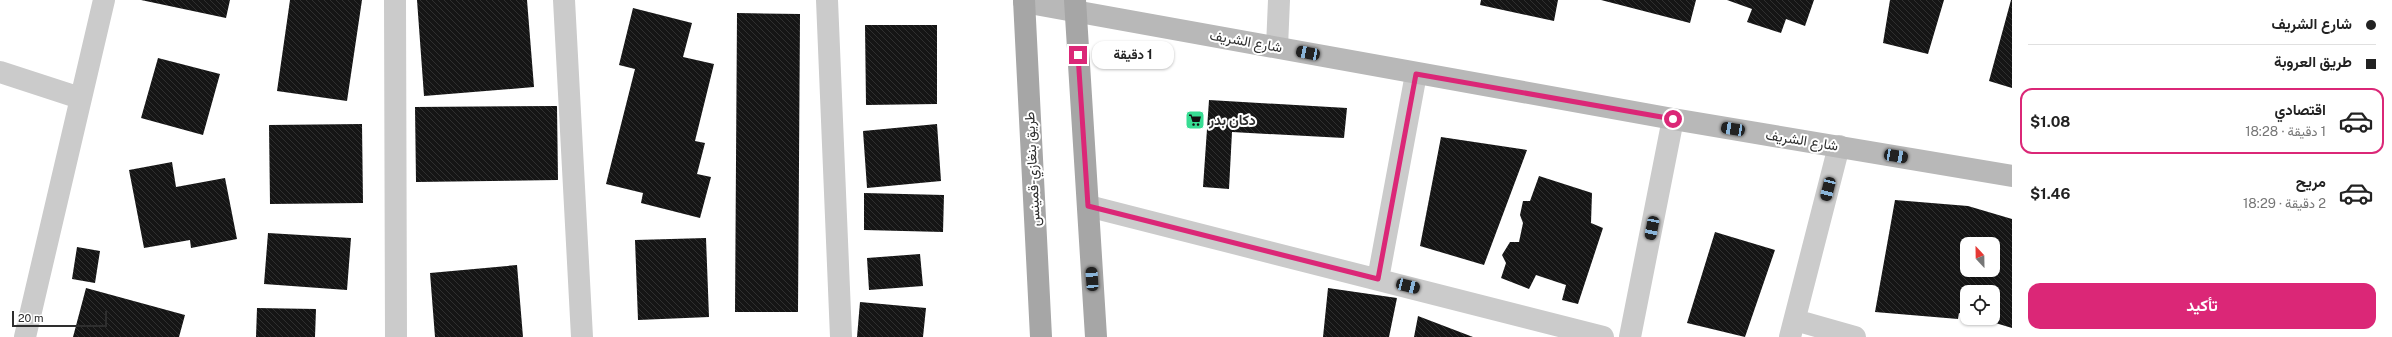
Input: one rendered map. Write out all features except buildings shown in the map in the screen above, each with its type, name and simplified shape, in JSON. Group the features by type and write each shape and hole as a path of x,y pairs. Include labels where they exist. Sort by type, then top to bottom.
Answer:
{"main road":[{"name":"شارع الشريف","path":"1019,1 1075,5 1416,74 2012,176"},
{"name":"طريق بنغازي-قمينس","path":"1019,1 1040,337"},
{"path":"1075,5 1096,337"}],"street":[{"path":"25,337 104,0"},
{"path":"395,0 396,337"},
{"path":"564,0 582,337"},
{"path":"827,0 841,337"},
{"path":"1277,47 1279,0"},
{"path":"0,72 80,98"},
{"path":"1378,279 1416,74"},
{"path":"1630,337 1673,119"},
{"path":"1839,146 1792,328 1855,337"},
{"path":"1088,206 1603,337"}],"place":[{"name":"دكان بدر","path":"1195,120"}],"route":[{"path":"1078,55 1088,206 1378,279 1416,74 1673,119"}]}
